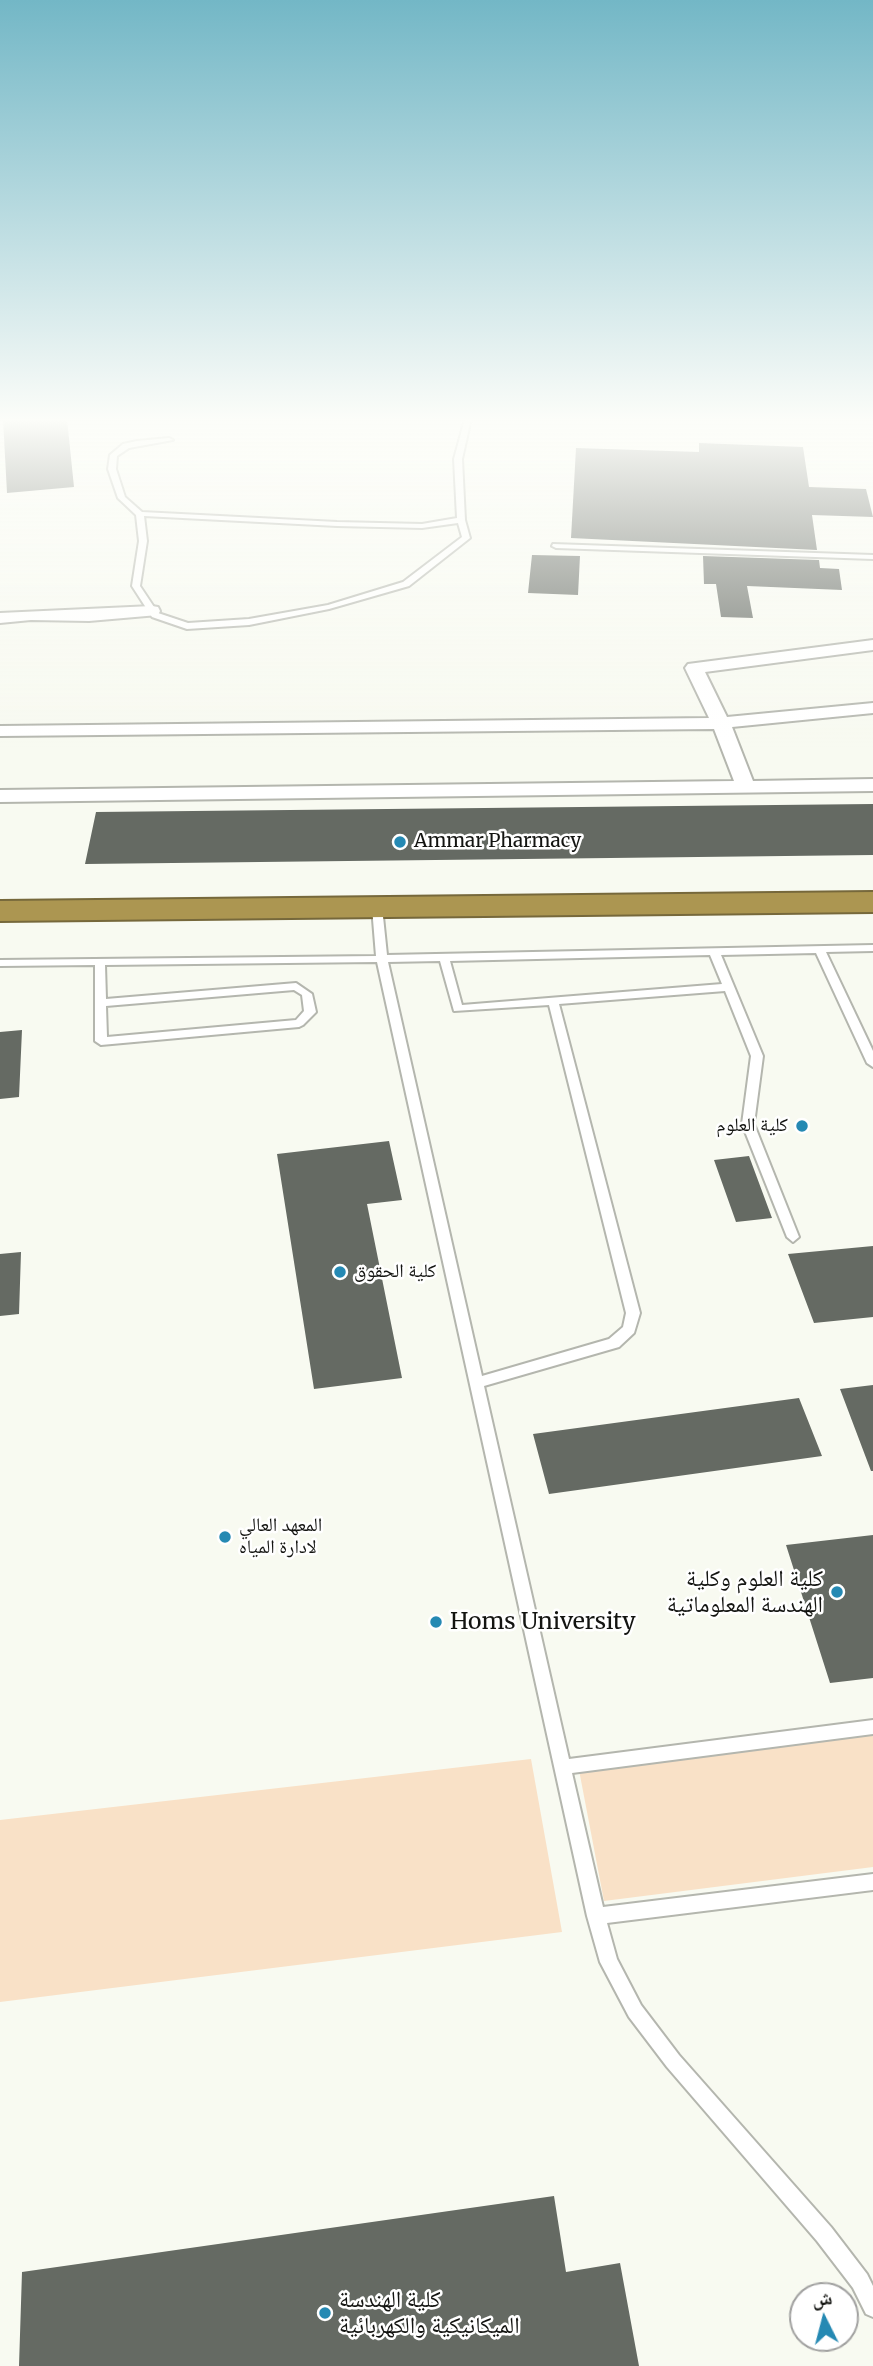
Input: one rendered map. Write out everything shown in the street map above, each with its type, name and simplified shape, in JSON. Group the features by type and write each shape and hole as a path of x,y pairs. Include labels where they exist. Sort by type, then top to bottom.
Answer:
{"highway":[{"path":"0,892 873,883"},
{"path":"0,911 873,902"}],"street":[{"path":"0,618 31,615 89,617 152,611"},
{"path":"746,787 721,723 694,668 873,645"},
{"path":"0,731 721,723 873,708"},
{"path":"0,796 873,785"}],"lane":[{"path":"142,529 143,541 136,586 155,615 187,626 249,622 342,603 407,584 466,538 464,529"},
{"path":"556,545 873,557"},
{"path":"377,907 382,959 596,1916 609,1962 635,2011 673,2061 824,2234 860,2281 873,2307"},
{"path":"819,948 873,1063"},
{"path":"0,963 444,958 873,948"},
{"path":"714,951 757,1056 748,1124 793,1237"},
{"path":"444,958 458,1009 728,987"},
{"path":"100,962 101,1041 299,1023 310,1012 307,994 296,986 101,1003"},
{"path":"476,1383 614,1343 629,1329 633,1313 553,1002"},
{"path":"563,1766 873,1727"},
{"path":"596,1916 873,1882"}],"shaded area":[{"path":"873,1735 873,1867 604,1901 579,1770"},
{"path":"531,1759 562,1932 0,2002 0,1820"}],"building":[{"path":"571,529 814,529 817,550 571,538"},
{"path":"532,555 580,556 578,595 528,593"},
{"path":"703,556 819,560 820,568 839,569 842,590 747,586 753,618 721,617 716,584 704,584"},
{"path":"873,804 873,855 85,864 96,812"},
{"path":"22,1030 19,1097 0,1099 0,1032"},
{"path":"389,1141 402,1200 367,1204 402,1378 314,1389 277,1154"},
{"path":"749,1156 772,1218 736,1222 714,1160"},
{"path":"873,1246 873,1317 814,1323 788,1254"},
{"path":"21,1252 19,1314 0,1316 0,1254"},
{"path":"873,1385 873,1471 871,1471 840,1389"},
{"path":"799,1398 822,1456 549,1494 533,1434"},
{"name":"كلية العلوم وكلية الهندسة المعلوماتية","path":"873,1535 873,1678 830,1683 786,1545"},
{"name":"كلية الهندسة الميكانيكية والكهربائية","path":"554,2196 566,2272 620,2263 639,2366 19,2366 22,2272"}],"place":[{"name":"Ammar Pharmacy","path":"400,842"},
{"name":"كلية العلوم","path":"802,1126"},
{"name":"كلية الحقوق","path":"340,1272"},
{"name":"المعهد العالي لادارة المياه","path":"225,1537"},
{"name":"كلية العلوم وكلية الهندسة المعلوماتية","path":"837,1592"},
{"name":"Homs University","path":"436,1622"},
{"name":"كلية الهندسة الميكانيكية والكهربائية","path":"325,2313"}]}
